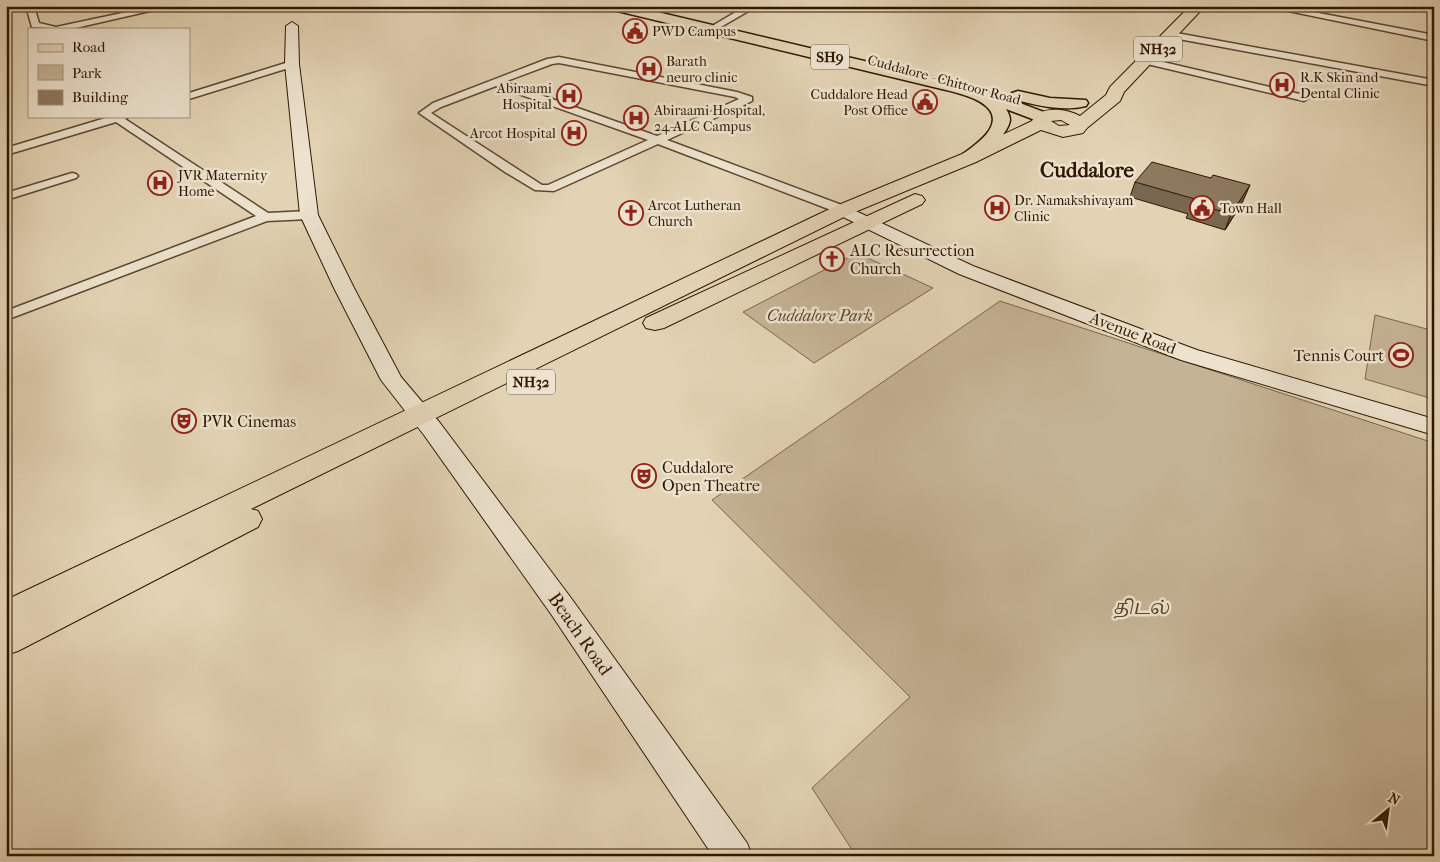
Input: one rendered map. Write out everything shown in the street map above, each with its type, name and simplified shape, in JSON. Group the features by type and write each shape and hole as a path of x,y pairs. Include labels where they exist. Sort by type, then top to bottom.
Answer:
{"highway":[{"name":"NH32","path":"6,641 256,514 427,422 843,210 1114,97 1116,91 1171,36 1195,7"},
{"name":"NH32","path":"9,610 157,541 427,422 989,168 1060,118"}],"main road":[{"name":"Cuddalore - Chittoor Road","path":"614,6 715,27"},
{"name":"Cuddalore - Chittoor Road","path":"642,6 715,27 896,72 985,91 1060,118"},
{"path":"985,91 1036,101 1060,118"},
{"path":"970,158 998,133 1001,120 998,109 989,100 985,91"}],"street":[{"path":"30,6 35,25 51,28"},
{"path":"61,28 168,6"},
{"path":"715,27 753,6"},
{"path":"1268,6 1434,38"},
{"name":"Beach Road","path":"292,26 292,64 309,215 344,288 392,380 427,422 566,614 732,855"},
{"path":"1171,36 1434,83"},
{"path":"556,60 748,98 660,140 550,189 538,188 424,113 437,104 556,60"},
{"path":"1146,61 1304,98"},
{"path":"190,96 292,64"},
{"path":"495,82 660,140 843,210"},
{"path":"6,152 117,118"},
{"path":"121,118 265,217"},
{"path":"6,197 72,176"},
{"name":"Avenue Road","path":"843,210 966,270 1189,355 1434,427"},
{"path":"6,316 265,217 309,215"}],"green space":[{"name":"Cuddalore Park","path":"857,253 933,288 814,363 743,312"},
{"name":"திடல்","path":"1000,301 1434,443 1434,856 856,856 812,788 910,697 712,500"},
{"name":"Tennis Court","path":"1375,315 1434,331 1433,399 1365,379"}],"building":[{"path":"1152,162 1211,178 1213,175 1250,185 1231,214 1192,203 1195,199 1135,182"}],"place":[{"name":"PWD Campus","path":"635,31"},
{"name":"Barath neuro clinic","path":"649,69"},
{"name":"R.K Skin and Dental Clinic","path":"1282,85"},
{"name":"Abiraami Hospital","path":"569,96"},
{"name":"Cuddalore Head Post Office","path":"925,102"},
{"name":"Abiraami Hospital, 24-ALC Campus","path":"636,118"},
{"name":"Arcot Hospital","path":"574,133"},
{"name":"JVR Maternity Home","path":"160,183"},
{"name":"Dr. Namakshivayam Clinic","path":"997,208"},
{"name":"Town Hall","path":"1202,208"},
{"name":"Arcot Lutheran Church","path":"631,213"},
{"name":"ALC Resurrection Church","path":"832,259"},
{"name":"Tennis Court","path":"1401,355"},
{"name":"PVR Cinemas","path":"184,421"},
{"name":"Cuddalore Open Theatre","path":"644,476"}],"district":[{"name":"Cuddalore","path":"1087,170"}]}
